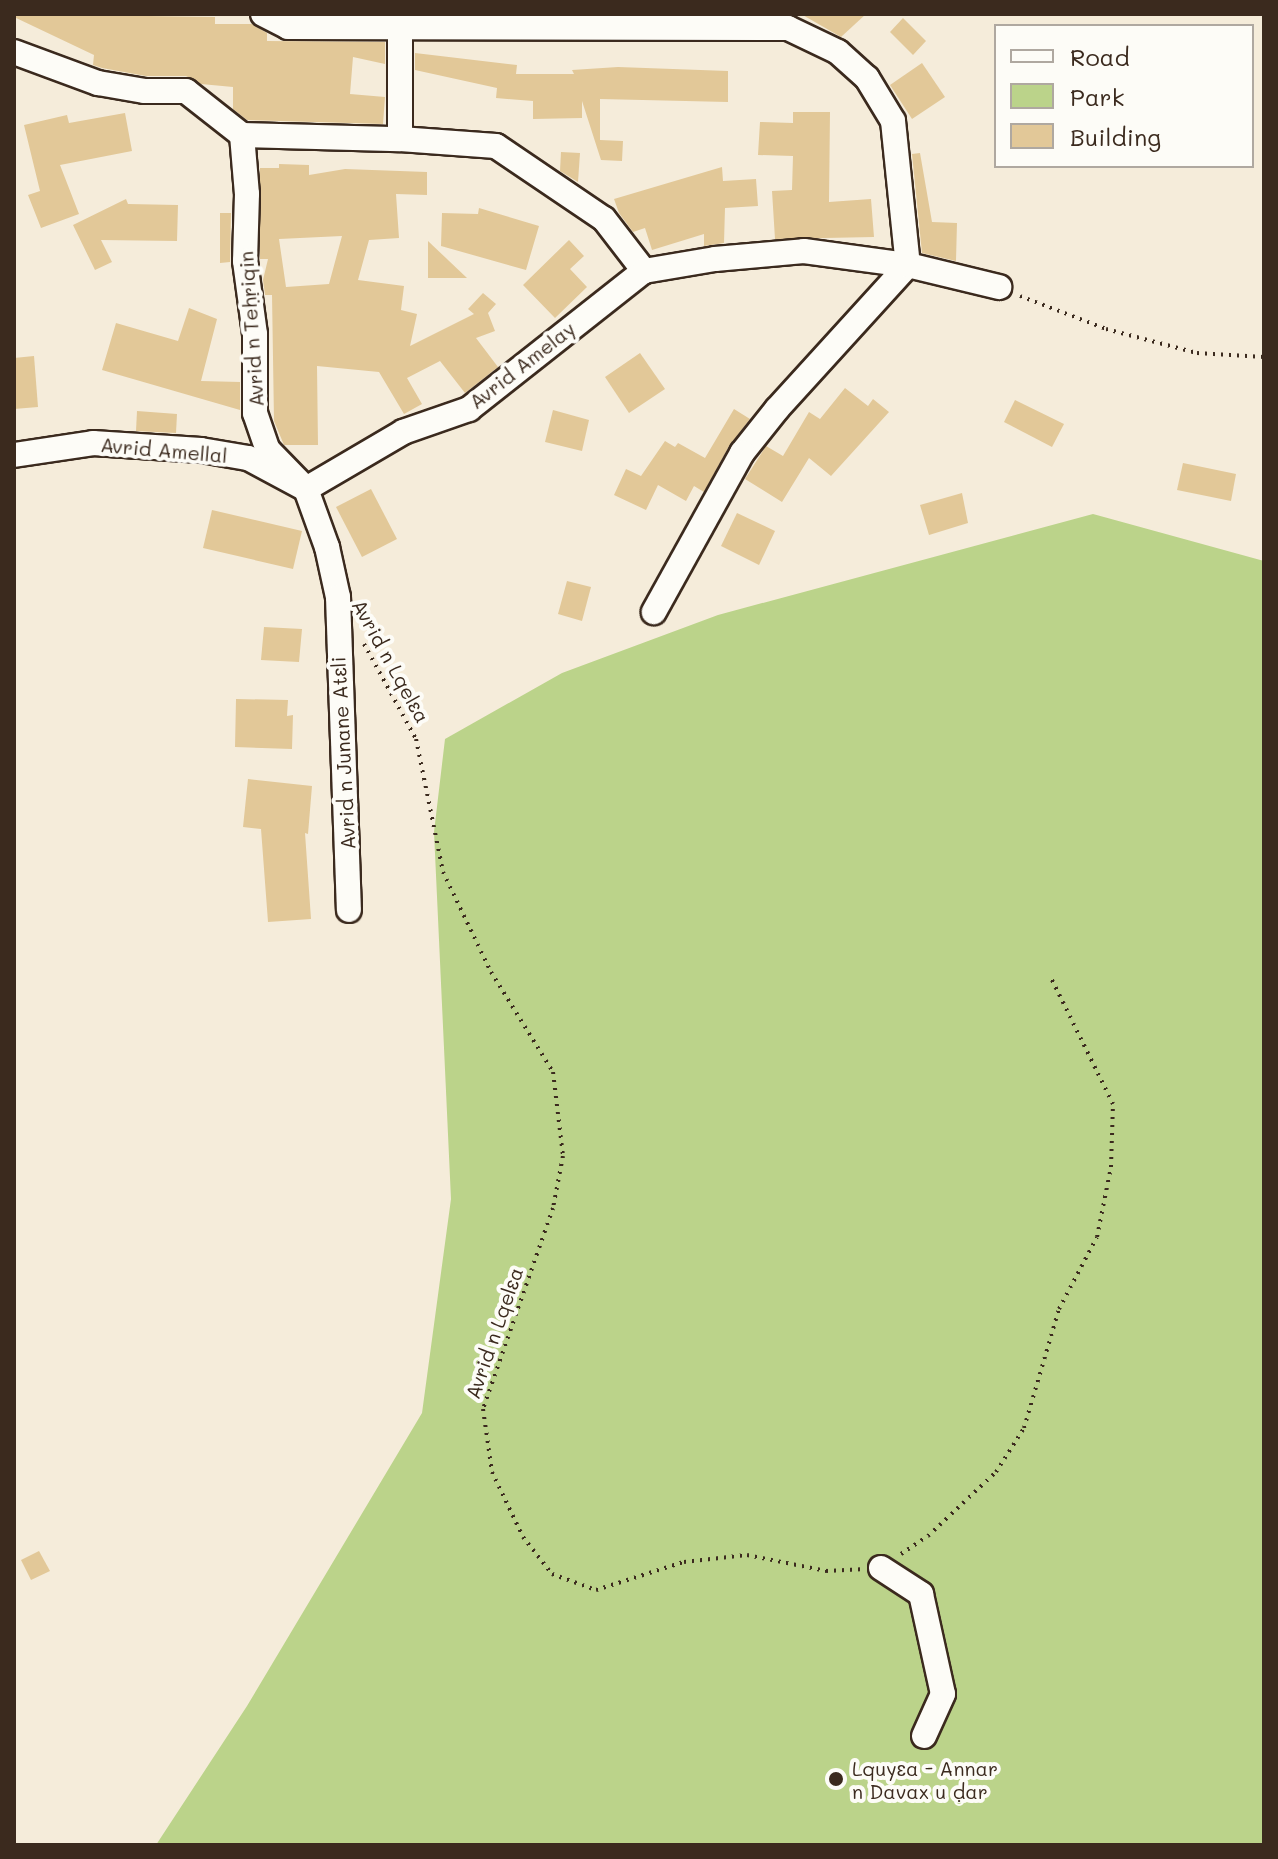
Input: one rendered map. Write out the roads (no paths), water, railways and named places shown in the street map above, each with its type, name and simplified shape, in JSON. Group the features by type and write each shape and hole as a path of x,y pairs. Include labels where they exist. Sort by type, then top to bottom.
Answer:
{"street":[{"path":"263,14 288,27 401,20 788,28 838,52 867,78 893,121 908,265 777,409 742,453 654,612"},
{"path":"400,139 401,20"},
{"path":"14,52 98,83 145,91 186,91 242,135 400,139 496,146 604,219 644,271 715,259 804,251 908,265 999,287"},
{"name":"Avrid n Teḥṛiqin","path":"242,135 247,194 245,261 255,334 255,413 268,450 306,489 327,547 338,597"},
{"name":"Avrid Amelay","path":"306,489 403,432 469,409 644,271"},
{"name":"Avrid Amellal","path":"14,455 93,443 201,450 248,458 306,489"},
{"name":"Avrid n Junane Atɛli","path":"338,597 349,910"},
{"path":"881,1568 921,1594 943,1694 924,1736"}],"place":[{"name":"Lquyɛa - Annar n Davax u ḍar","path":"836,1779"}]}
